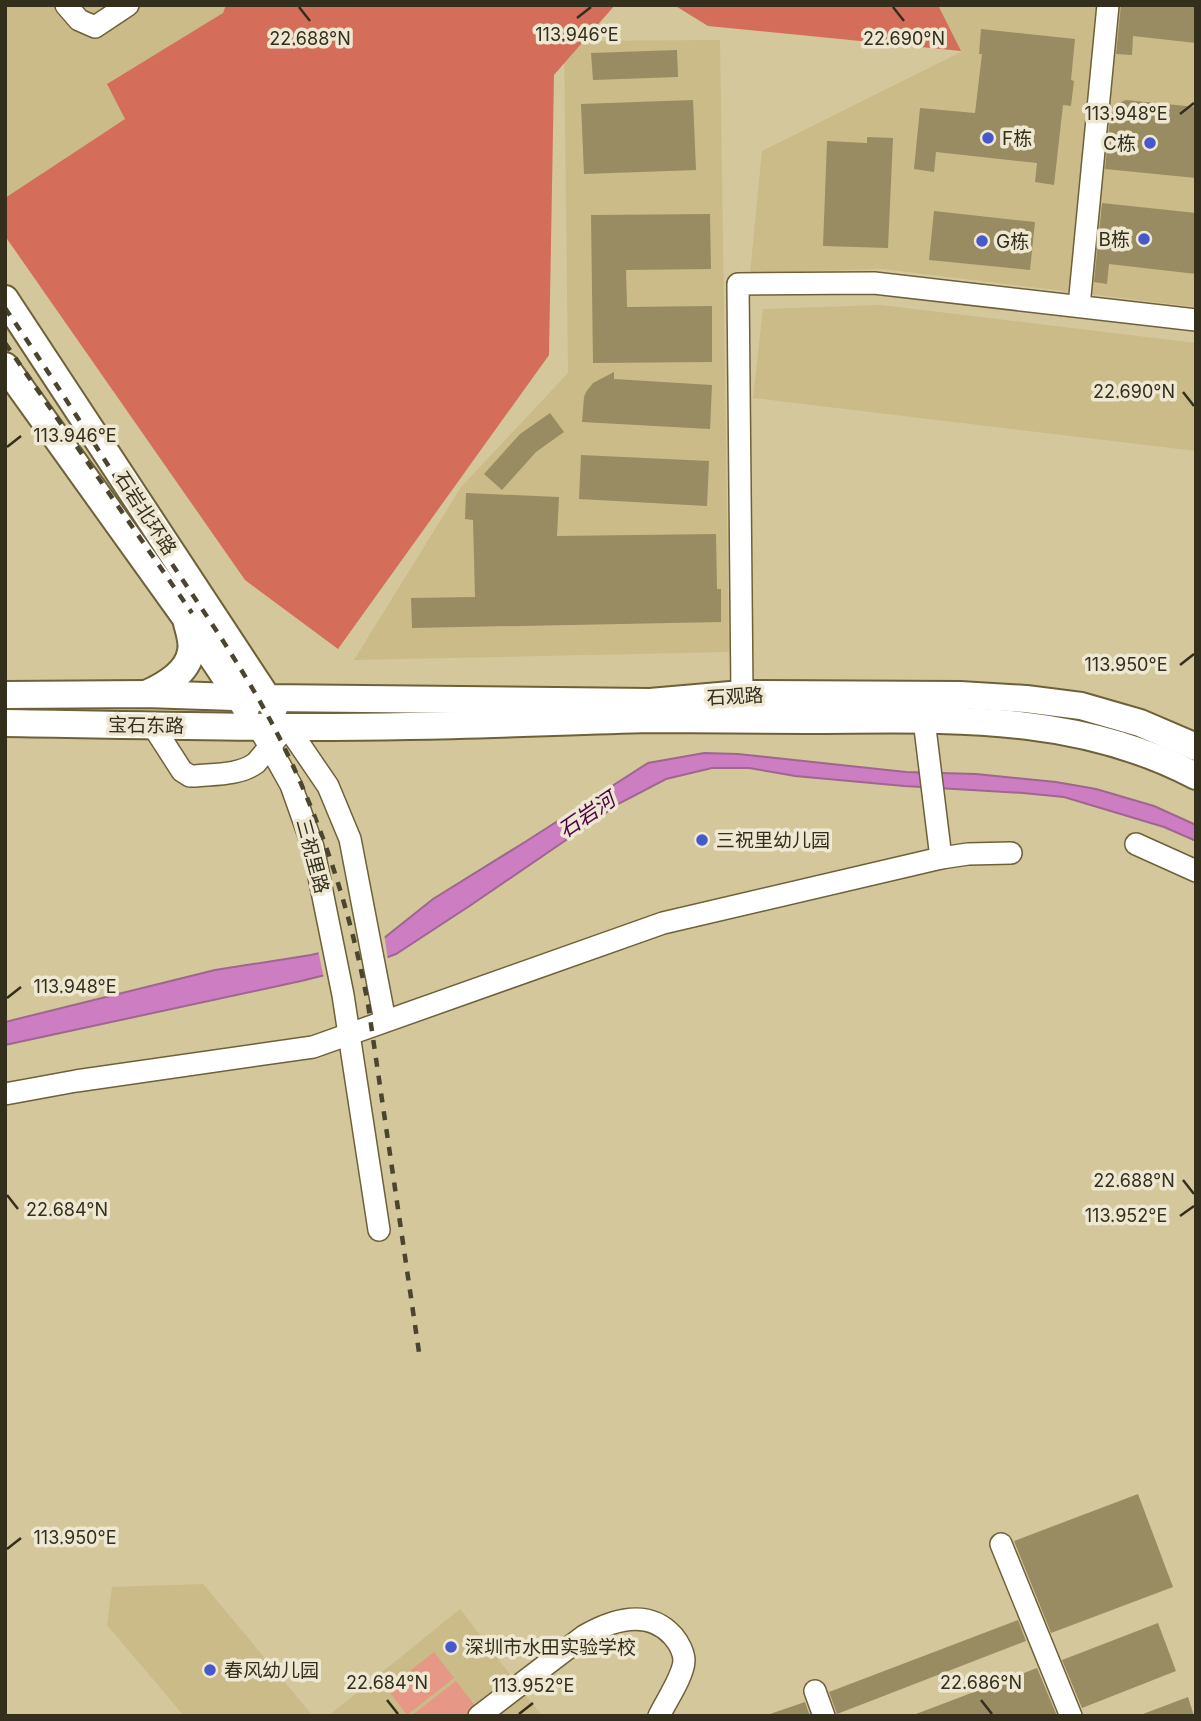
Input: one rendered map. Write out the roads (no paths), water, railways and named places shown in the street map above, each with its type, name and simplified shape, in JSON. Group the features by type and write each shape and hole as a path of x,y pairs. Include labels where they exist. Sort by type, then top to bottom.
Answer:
{"main road":[{"name":"石岩北环路","path":"5,299 287,726"},
{"name":"石岩北环路","path":"5,366 185,617 263,736"},
{"path":"146,694 167,684 187,663 191,642 185,617"},
{"name":"宝石东路","path":"5,695 146,694 267,698"},
{"name":"石观路","path":"267,698 650,702 742,694 960,695 1081,706 1140,723 1196,747"},
{"name":"石观路","path":"287,726 408,726 650,719 968,720 1023,724 1069,732 1126,746 1196,776"},
{"name":"宝石东路","path":"5,723 153,726 263,736 287,726"}],"street":[{"path":"66,5 79,20 95,27 128,5"},
{"path":"1079,306 1108,5"},
{"path":"742,694 738,284 874,283 1196,320"},
{"path":"924,720 941,858"},
{"path":"153,726 182,771 190,776 250,767 256,763 263,736"},
{"name":"三祝里路","path":"287,726 328,786 350,839 385,1021"},
{"name":"三祝里路","path":"263,736 291,785 313,847 342,990 379,1230"},
{"path":"1136,844 1196,871"},
{"path":"5,1094 76,1081 313,1047 663,922 941,858 1011,853"},
{"path":"1001,1544 1071,1716"},
{"path":"479,1716 584,1636 600,1627 633,1618 651,1621 666,1629 682,1650 684,1661 680,1675 659,1716"},
{"path":"815,1691 824,1716"}],"water":[{"name":"石岩河","path":"704,753 738,754 906,772 976,774 1096,789 1154,806 1196,825 1196,841 1164,827 1064,797 795,776 749,768 712,768 666,779 620,803 396,954 366,965 301,981 5,1045 5,1022 215,970 311,955 384,938 433,899 648,763"}],"railway":[{"path":"5,308 215,628 277,733 307,798 343,899 361,969 420,1359"},
{"path":"5,343 192,613"}],"place":[{"name":"F栋","path":"988,138"},
{"name":"C栋","path":"1150,143"},
{"name":"B栋","path":"1144,239"},
{"name":"G栋","path":"982,241"},
{"name":"三祝里幼儿园","path":"702,840"},
{"name":"深圳市水田实验学校","path":"451,1647"},
{"name":"春风幼儿园","path":"210,1670"}]}
